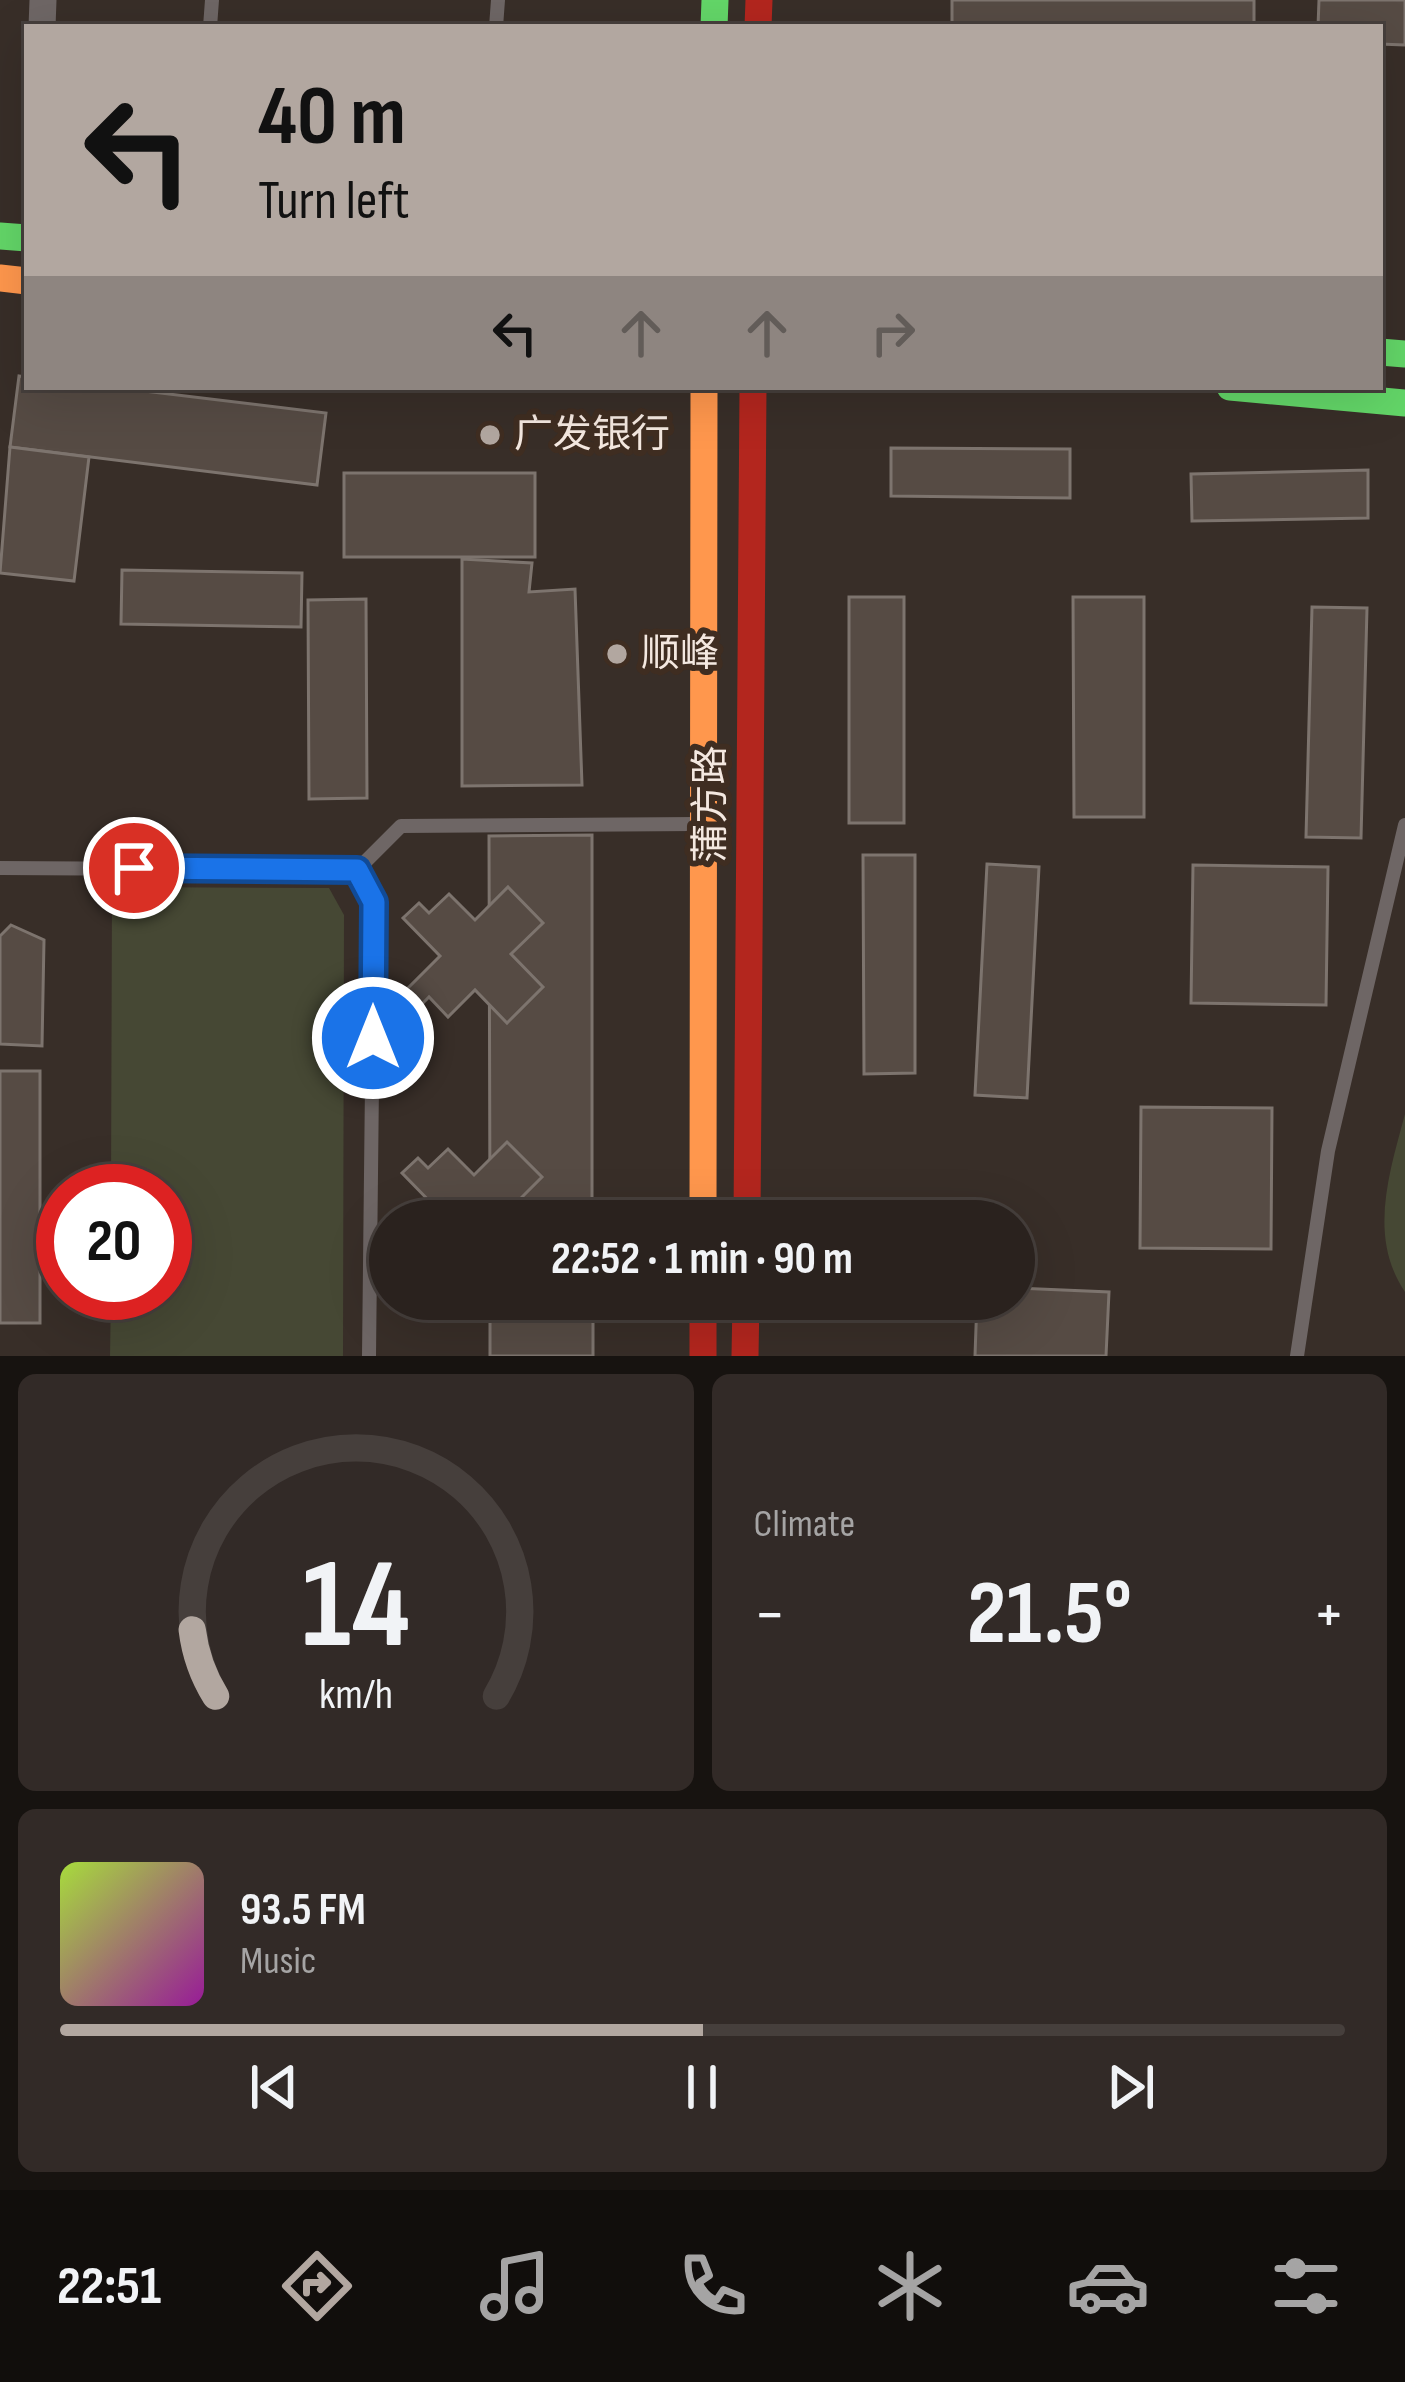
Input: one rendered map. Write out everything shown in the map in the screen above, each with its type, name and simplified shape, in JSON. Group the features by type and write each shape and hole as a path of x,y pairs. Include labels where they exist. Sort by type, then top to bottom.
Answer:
{"street":[{"name":"蒲方路","path":"703,1200 704,390"},
{"name":"蒲方路","path":"746,1200 753,390"},
{"path":"1263,390 1405,403"},
{"path":"703,1320 703,1356"},
{"path":"746,1320 746,1356"}],"lane":[{"path":"0,868 357,870 401,826 702,824"},
{"path":"1297,1356 1328,1150 1405,825"},
{"path":"357,870 374,902 370,1356"}],"green space":[{"path":"112,887 329,888 344,915 343,1356 110,1356 111,1320 192,1320 192,1164 111,1164"},
{"path":"1405,1114 1405,1292 1387,1249 1385,1205"}],"building":[{"path":"952,0 1254,0 1254,24 952,24"},
{"path":"1319,0 1405,0 1405,45 1383,44 1383,24 1318,24"},
{"path":"19,376 24,377 24,390 136,390 326,413 317,485 10,447"},
{"path":"10,447 89,457 74,581 0,573"},
{"path":"891,448 1070,449 1070,498 891,496"},
{"path":"1368,470 1368,518 1192,521 1191,474"},
{"path":"344,473 535,473 535,557 344,557"},
{"path":"462,559 532,563 529,592 575,589 582,785 462,786"},
{"path":"122,570 302,573 301,627 121,624"},
{"path":"849,597 904,597 904,823 849,823"},
{"path":"1073,597 1144,597 1144,817 1074,817"},
{"path":"366,599 367,798 309,799 308,600"},
{"path":"1312,607 1367,608 1361,838 1306,837"},
{"path":"592,835 592,1200 490,1200 489,836"},
{"path":"863,855 915,855 915,1073 864,1074"},
{"path":"987,864 1039,867 1027,1098 975,1095"},
{"path":"1193,865 1328,867 1326,1005 1191,1003"},
{"path":"508,887 543,923 511,954 543,987 507,1023 475,990 448,1017 429,997 419,1007 404,992 440,956 403,918 419,903 429,913 449,894 475,920"},
{"path":"11,925 44,940 42,1046 0,1044 0,936"},
{"path":"0,1071 40,1071 36,1320 40,1323 0,1323"},
{"path":"1141,1107 1272,1108 1271,1249 1140,1248"},
{"path":"507,1142 542,1177 519,1200 428,1200 402,1173 418,1158 428,1168 448,1149 474,1175"},
{"path":"1035,1289 1109,1292 1106,1356 975,1356 976,1320 1035,1320"},
{"path":"490,1320 593,1320 593,1356 490,1356"}],"traffic: fast":[{"path":"714,24 715,0"},
{"path":"0,236 24,238"},
{"path":"1383,352 1405,354"},
{"path":"1263,390 1405,403"}],"traffic: slow":[{"path":"0,278 24,281"},
{"path":"703,1200 704,390"}],"traffic: jam":[{"path":"758,24 759,0"},
{"path":"747,1200 753,390"},
{"path":"703,1320 703,1356"},
{"path":"745,1356 746,1320"}],"place":[{"name":"广发银行","path":"490,435"},
{"name":"顺峰","path":"617,654"}],"route":[{"path":"134,868 357,870 374,902 373,1038"}]}
